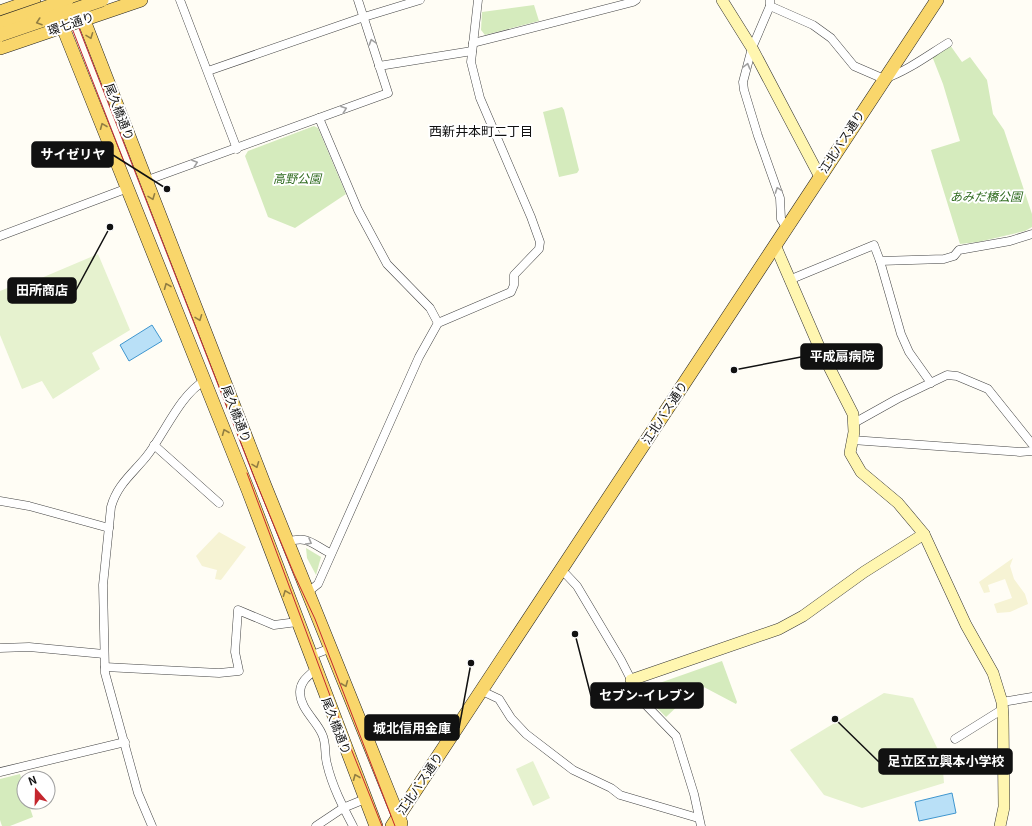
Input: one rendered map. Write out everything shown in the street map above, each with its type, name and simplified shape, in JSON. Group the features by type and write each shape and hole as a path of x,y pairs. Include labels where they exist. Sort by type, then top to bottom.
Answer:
{"main road":[{"path":"0,12 34,0"},
{"name":"尾久橋通り","path":"52,0 204,381 376,826"},
{"name":"環七通り","path":"0,23 67,0"},
{"name":"尾久橋通り","path":"76,0 145,181 287,542 331,648 397,823"},
{"name":"環七通り","path":"0,35 102,0"},
{"name":"環七通り","path":"0,48 141,0"},
{"name":"江北バス通り","path":"397,823 561,569 937,0"}],"street":[{"path":"180,0 237,149"},
{"path":"145,181 237,149 388,93 358,0"},
{"path":"208,71 364,17 420,0"},
{"path":"308,592 318,584 330,553 419,357 438,323 511,292 514,285 514,276 539,249 540,242 531,217 480,98 471,62 478,0"},
{"path":"379,66 472,47 627,4 636,0"},
{"path":"722,0 752,48 820,177"},
{"path":"786,227 781,219 780,198 744,90 743,82 752,48 770,3 813,25 831,38 854,66 884,79 901,73 911,65 948,44"},
{"path":"319,118 358,210 387,264 430,308 438,323"},
{"path":"0,236 128,188"},
{"path":"880,260 944,259 954,256 960,250 1010,241 1032,234"},
{"path":"774,245 820,349 852,414 854,423 850,453 861,472 898,503 924,534 966,625 994,673 1002,706 1004,800 1000,826"},
{"path":"790,280 874,245 880,260 901,334 909,352 931,383"},
{"path":"854,423 897,399 947,375 957,376 988,389 1032,444"},
{"path":"152,826 138,793 105,667 102,585 111,507 119,488 154,445 187,398 204,381"},
{"path":"852,440 1020,452 1032,451"},
{"path":"154,445 219,503"},
{"path":"0,501 29,506 109,528"},
{"path":"631,680 779,629 803,616 864,572 924,534"},
{"path":"287,542 304,539 330,553"},
{"path":"561,569 577,586 642,701 676,736 694,794 700,822"},
{"path":"105,667 219,673 238,671 235,652 238,610 274,625 297,622"},
{"path":"0,648 29,647 104,654"},
{"path":"310,656 331,648"},
{"path":"315,670 303,681 300,691 303,706 322,733 325,742 327,764 343,808 353,826"},
{"path":"482,691 499,699 511,718 526,734 573,770 611,788 620,795 700,822"},
{"path":"954,739 1002,706 1032,697"},
{"path":"0,772 125,742"},
{"path":"316,826 343,808 365,799"}],"shaded area":[{"path":"219,532 246,547 221,580 215,579 217,570 202,566 196,556"},
{"path":"1013,558 1010,566 1014,579 1025,594 1028,604 1010,612 997,613 994,604 1012,598 1005,579 988,585 990,592 984,593 979,582"}],"green space":[{"path":"534,5 539,21 485,35 481,30 482,12"},
{"name":"あみだ橋公園","path":"950,45 962,62 970,57 987,80 993,114 1004,130 1032,214 1032,227 1025,231 978,242 960,244 931,150 960,141 943,84 932,56"},
{"path":"562,107 579,170 577,173 559,177 543,112"},
{"name":"高野公園","path":"314,126 318,128 346,194 295,228 268,217 245,156 248,151"},
{"path":"98,254 130,330 92,353 100,369 53,399 42,381 22,389 0,335 0,291 32,278 39,279"},
{"path":"306,548 321,557 316,575 307,558"},
{"path":"722,661 737,702 736,704 700,685 666,717 647,698 644,692 651,686"},
{"path":"884,693 913,698 942,758 944,783 862,808 824,795 790,750"},
{"path":"533,761 550,798 533,806 516,769"},
{"path":"16,775 16,810 31,810 33,817 10,826 2,826 0,820 0,779"}],"water":[{"path":"152,325 162,341 129,361 120,345"},
{"path":"952,793 956,813 919,821 915,802"}],"tram line":[{"path":"61,0 125,164"},
{"path":"68,0 254,477 294,574 315,619 395,826"},
{"path":"247,473 332,701 382,826"}],"place":[{"name":"サイゼリヤ","path":"167,189"},
{"name":"田所商店","path":"110,227"},
{"name":"平成扇病院","path":"734,370"},
{"name":"セブン-イレブン","path":"575,634"},
{"name":"城北信用金庫","path":"471,663"},
{"name":"足立区立興本小学校","path":"835,719"}],"district":[{"name":"西新井本町二丁目","path":"481,131"}]}
